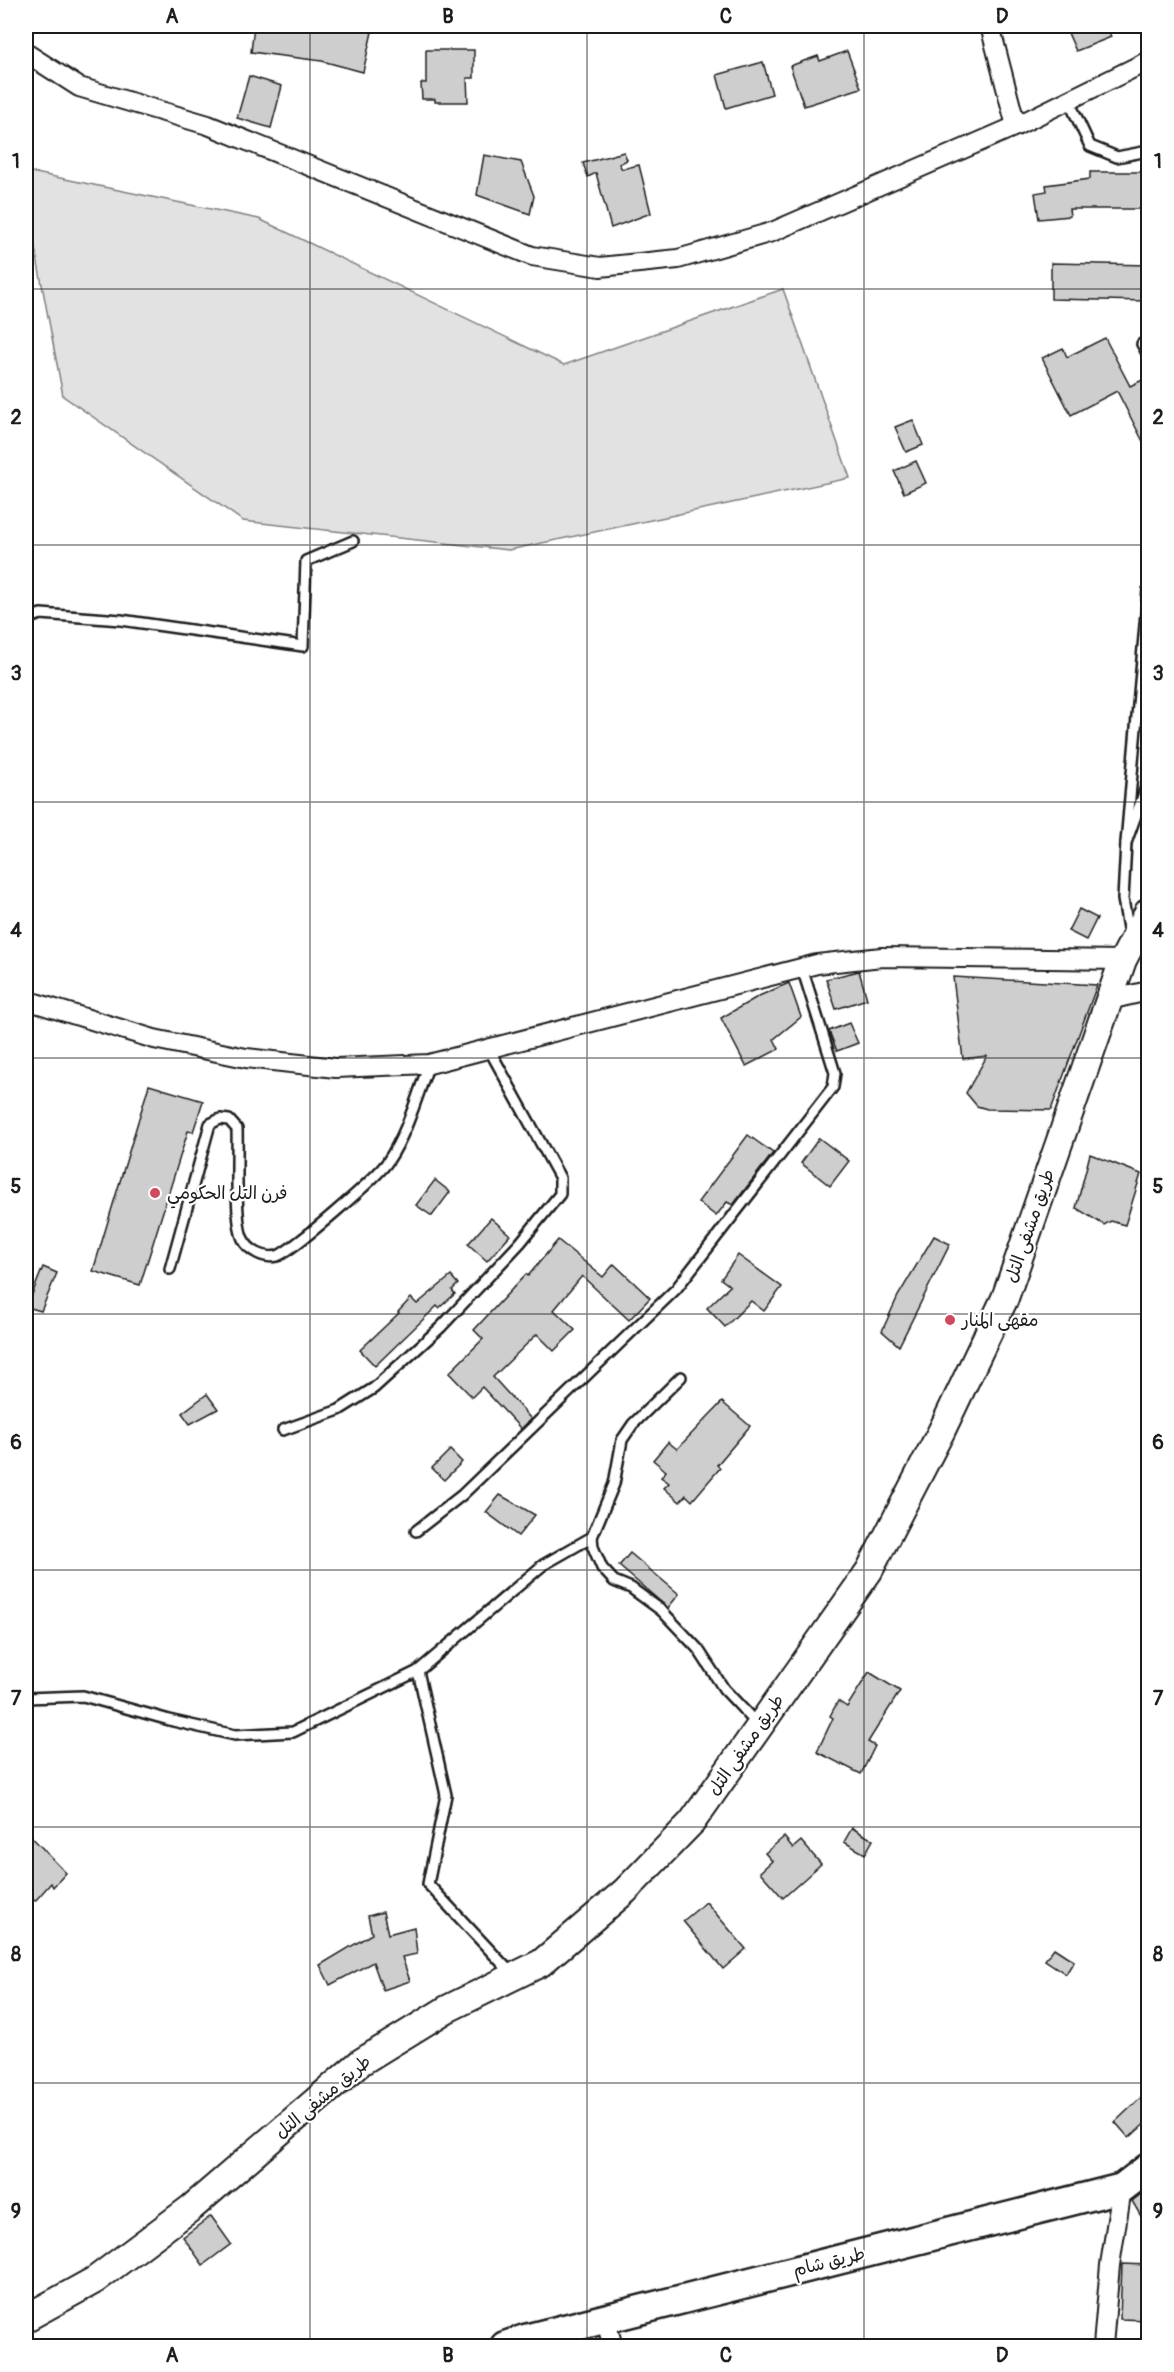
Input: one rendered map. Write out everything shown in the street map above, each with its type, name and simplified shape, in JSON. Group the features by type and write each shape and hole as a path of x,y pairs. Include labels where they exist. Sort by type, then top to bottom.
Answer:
{"main road":[{"name":"طريق شام","path":"505,2346 525,2339 1122,2188 1149,2168"}],"street":[{"path":"990,26 1016,126"},
{"path":"26,53 79,87 208,125 532,256 600,267 678,259 772,232 1016,126 1149,61"},
{"name":"طريق مشفى التل","path":"26,2318 95,2280 191,2208 361,2062 447,2009 541,1963 625,1892 692,1822 869,1571 942,1430 1005,1298 1109,1000 1127,952 1149,912"},
{"path":"26,1000 154,1039 246,1058 336,1068 429,1064 817,964 882,957 1127,952"},
{"path":"1109,1000 1149,991"},
{"path":"1103,2346 1110,2265 1122,2188"},
{"path":"605,2319 613,2346"}],"lane":[{"path":"1069,101 1090,146 1117,157 1149,151"},
{"path":"1142,344 1149,355"},
{"path":"26,620 41,614 121,620 303,645 306,561 353,541"},
{"path":"1127,952 1123,899 1126,843 1149,590"},
{"path":"1126,843 1149,782"},
{"path":"416,1531 462,1495 676,1289 833,1086 835,1073 802,968"},
{"path":"283,1430 339,1410 374,1388 441,1327 520,1243 560,1194 560,1178 489,1049"},
{"path":"170,1269 210,1124 220,1119 230,1120 237,1129 239,1222 243,1239 253,1251 267,1257 279,1256 299,1244 387,1164 398,1145 429,1064"},
{"path":"681,1377 633,1424 622,1440 614,1484 592,1537 593,1547 602,1568 614,1581 630,1588 661,1610 699,1649 724,1689 759,1727"},
{"path":"26,1698 84,1696 235,1735 293,1732 418,1671 543,1565 592,1537"},
{"path":"418,1671 447,1795 428,1884 514,1976"}],"shaded area":[{"path":"26,171 259,219 564,365 783,289 850,478 509,550 243,521 63,396 26,200"}],"building":[{"path":"254,26 345,26 372,32 363,72 322,61 251,52"},
{"path":"1065,26 1107,26 1111,37 1076,51"},
{"path":"426,50 474,50 474,78 467,78 468,102 435,102 435,99 422,99 421,83 426,83"},
{"path":"847,51 861,88 804,106 790,66 818,56 820,61"},
{"path":"763,62 772,94 726,108 717,75"},
{"path":"249,76 282,86 271,128 237,118"},
{"path":"624,152 627,160 619,164 622,169 639,165 651,213 611,228 596,173 588,177 583,163"},
{"path":"484,155 521,162 534,196 530,214 477,195"},
{"path":"1090,172 1149,172 1149,209 1069,209 1070,216 1039,219 1035,193 1047,191 1046,185 1090,179"},
{"path":"1051,263 1149,265 1149,301 1051,299"},
{"path":"1105,338 1130,386 1149,377 1149,453 1117,391 1071,415 1042,358 1063,348 1067,357"},
{"path":"913,420 923,445 906,452 895,427"},
{"path":"916,461 926,483 904,493 894,471"},
{"path":"1079,909 1097,918 1086,940 1068,931"},
{"path":"859,971 867,999 836,1009 826,979"},
{"path":"953,977 1097,985 1051,1110 987,1109 977,1106 966,1093 987,1056 963,1059"},
{"path":"789,983 801,1017 774,1039 779,1049 746,1066 721,1018 759,996"},
{"path":"849,1023 858,1043 837,1051 829,1031"},
{"path":"149,1085 203,1101 193,1132 188,1131 140,1285 93,1271"},
{"path":"748,1135 773,1153 733,1205 727,1202 716,1216 698,1202"},
{"path":"819,1138 849,1161 830,1186 801,1163"},
{"path":"1090,1154 1141,1174 1125,1225 1111,1221 1104,1225 1076,1208"},
{"path":"435,1180 450,1192 432,1216 416,1205"},
{"path":"491,1218 510,1235 487,1261 468,1244"},
{"path":"934,1236 950,1244 899,1346 882,1331 898,1296"},
{"path":"558,1240 603,1277 614,1264 650,1298 629,1320 582,1276 554,1310 575,1330 554,1351 537,1334 493,1377 531,1419 521,1429 482,1387 472,1397 449,1373 483,1339 474,1330 526,1274 528,1276"},
{"path":"738,1255 782,1287 764,1311 751,1301 725,1327 707,1308 730,1286 721,1279"},
{"path":"43,1267 57,1273 41,1311 27,1307"},
{"path":"451,1276 458,1284 452,1290 455,1294 439,1308 437,1306 375,1366 360,1350 399,1313 411,1298 417,1304"},
{"path":"207,1394 218,1409 190,1424 182,1413"},
{"path":"722,1402 750,1426 717,1465 720,1468 692,1501 686,1495 680,1502 664,1488 669,1483 661,1477 666,1471 653,1460 668,1442 677,1449"},
{"path":"450,1450 462,1462 444,1480 432,1468"},
{"path":"500,1495 535,1515 518,1536 486,1512"},
{"path":"630,1553 679,1594 668,1608 619,1566"},
{"path":"869,1672 900,1691 868,1742 875,1746 861,1774 817,1752 833,1718 830,1716 838,1701 847,1707"},
{"path":"852,1828 873,1840 865,1854 844,1842"},
{"path":"26,1831 66,1873 53,1887 51,1883 35,1901 26,1893"},
{"path":"784,1837 793,1848 801,1841 821,1864 783,1898 760,1872 772,1861 765,1853"},
{"path":"706,1902 746,1949 723,1969 683,1921"},
{"path":"383,1912 388,1934 414,1927 417,1954 402,1957 410,1981 383,1990 373,1962 330,1985 320,1965 372,1934 368,1916"},
{"path":"1054,1948 1074,1961 1066,1974 1045,1960"},
{"path":"1149,2090 1149,2120 1129,2138 1115,2122"},
{"path":"1149,2188 1149,2230 1132,2201"},
{"path":"211,2216 231,2244 203,2265 183,2237"},
{"path":"1122,2264 1149,2265 1149,2320 1120,2319"}],"place":[{"name":"فرن التل الحكومي","path":"155,1193"},
{"name":"مقهى المنار","path":"950,1320"}]}
